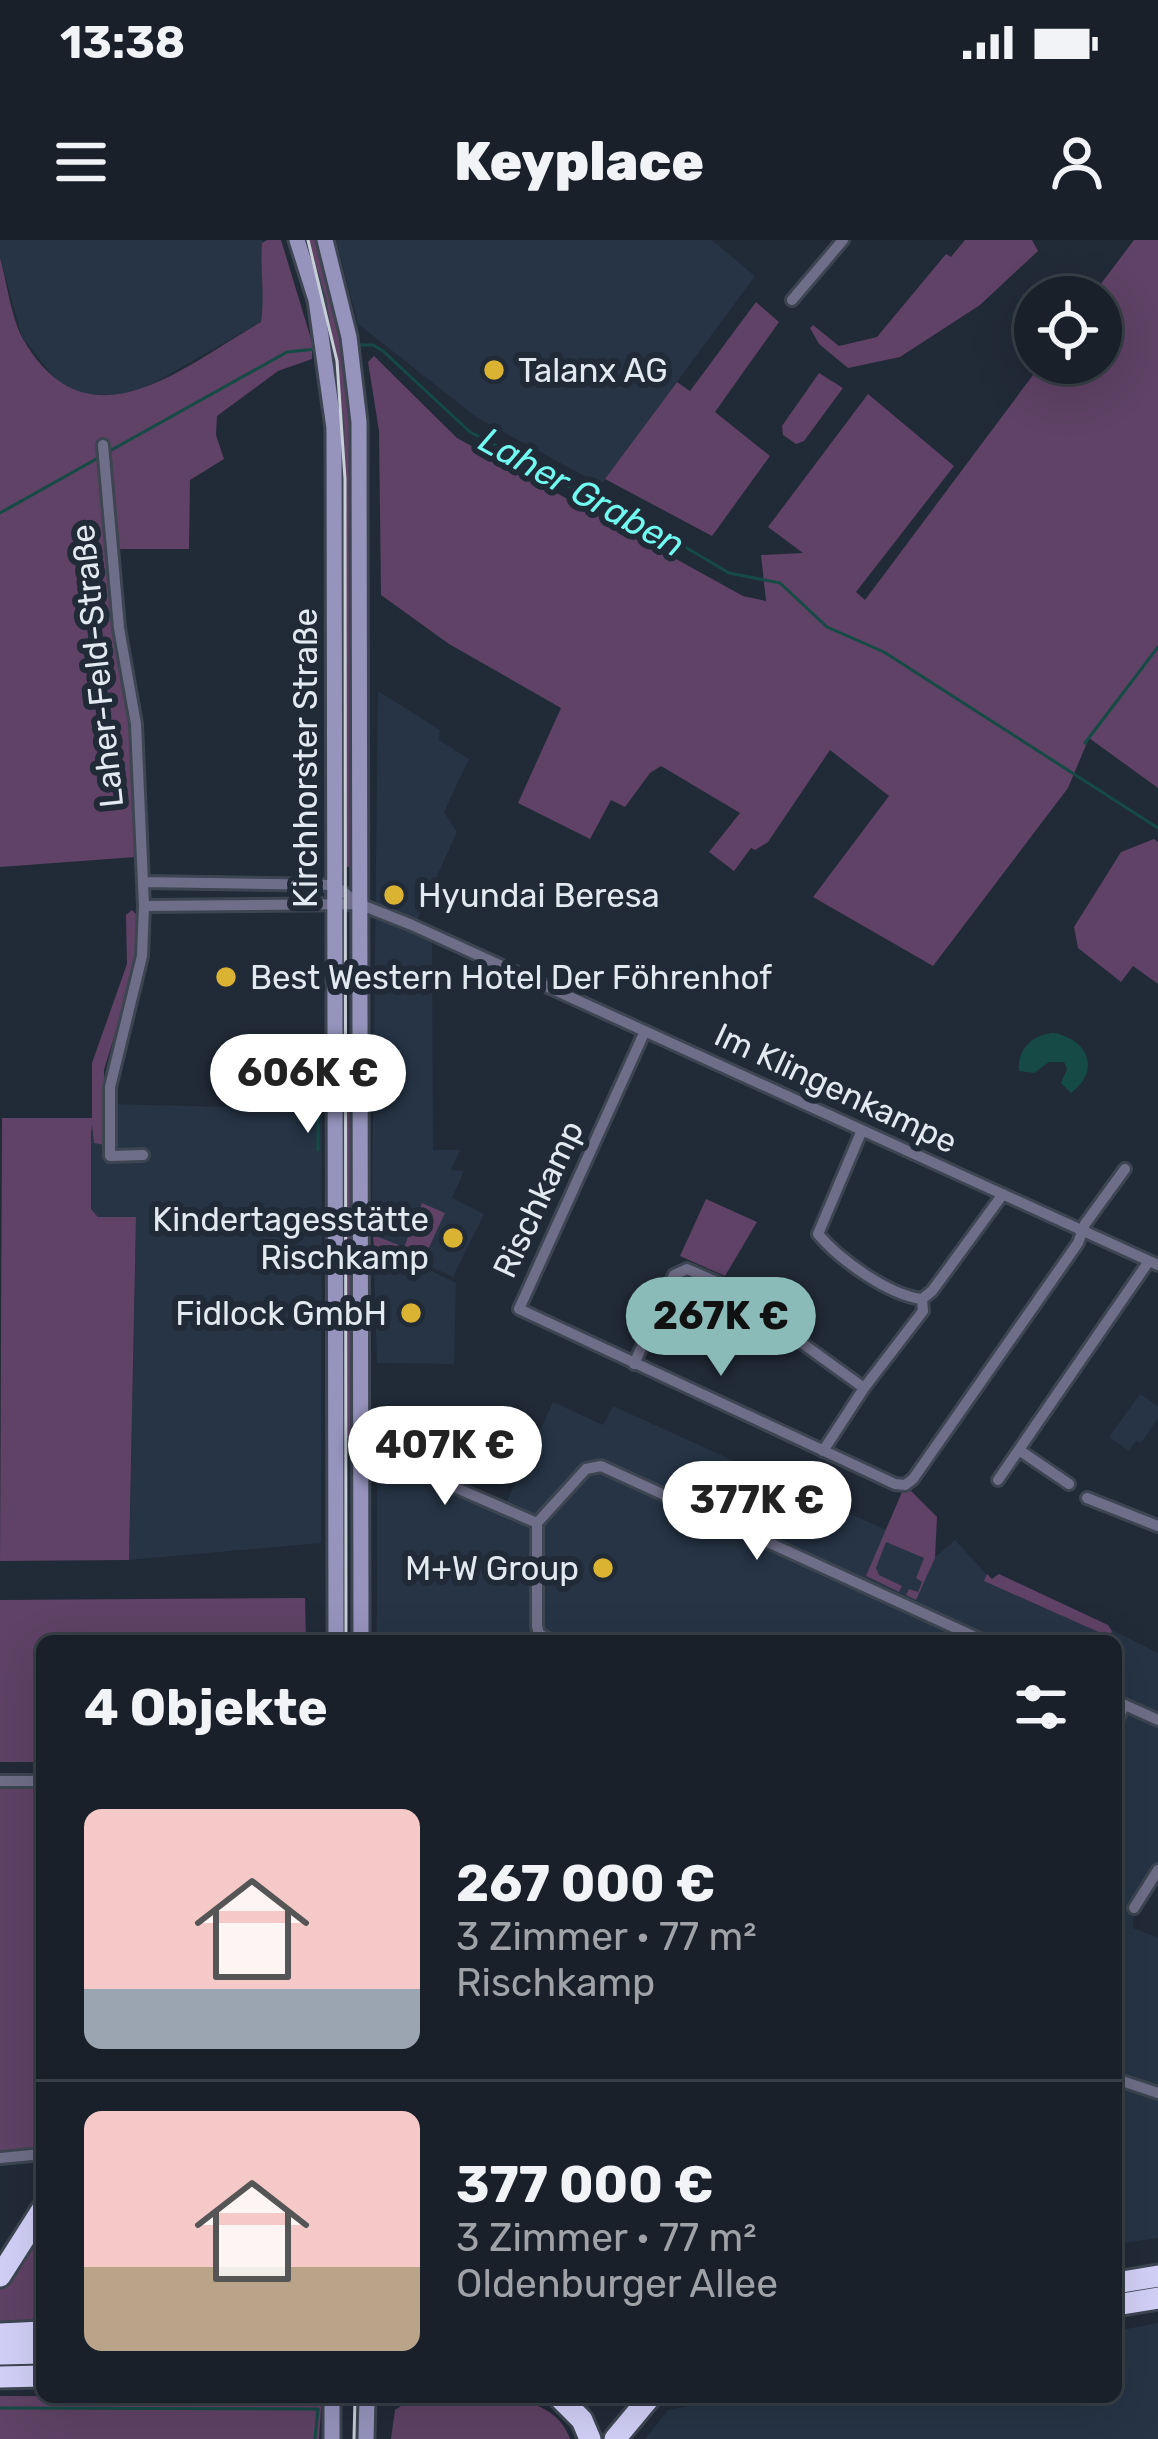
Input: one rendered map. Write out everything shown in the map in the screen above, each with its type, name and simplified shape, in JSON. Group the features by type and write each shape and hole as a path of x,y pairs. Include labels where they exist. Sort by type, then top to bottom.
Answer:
{"highway":[{"path":"0,2276 36,2219"},
{"path":"1122,2282 1158,2276"},
{"path":"1122,2304 1158,2298"},
{"path":"0,2334 36,2332"},
{"path":"0,2354 36,2353"},
{"path":"0,2377 36,2376"},
{"path":"565,2403 582,2420 590,2439"},
{"path":"615,2439 645,2403"}],"main road":[{"name":"Kirchhorster Straße","path":"297,240 323,339 334,428 337,519 336,1635"},
{"name":"Kirchhorster Straße","path":"325,240 349,337 359,422 361,1635"},
{"path":"332,2403 332,2439"},
{"path":"366,2439 367,2403"}],"street":[{"path":"792,301 843,240"},
{"name":"Laher-Feld-Straße","path":"103,445 119,628 136,724 144,906 142,956 110,1087 110,1156 143,1155"},
{"path":"143,882 334,885 359,904"},
{"path":"144,906 359,904"},
{"name":"Im Klingenkampe","path":"359,904 1154,1263"},
{"name":"Rischkamp","path":"645,1031 519,1304 524,1314 895,1484 905,1485 913,1479 1125,1169"},
{"path":"862,1130 818,1234 909,1297 922,1299 932,1291 1003,1194"},
{"path":"998,1480 1154,1263"},
{"path":"634,1364 674,1275 688,1268 719,1283 864,1388"},
{"path":"823,1451 923,1311 922,1299"},
{"path":"1019,1450 1069,1484"},
{"path":"360,1462 419,1470 537,1523"},
{"path":"540,1635 537,1523 586,1469 601,1466 971,1635"},
{"path":"1087,1498 1158,1526"},
{"path":"1122,1704 1158,1720"},
{"path":"0,1781 36,1781"},
{"path":"1134,1908 1158,1870"},
{"path":"1122,2081 1158,2093"},
{"path":"0,2158 36,2155"}],"shaded area":[{"path":"0,240 262,240 266,290 261,322 138,392 89,396 60,385 22,337 0,258"},
{"path":"281,240 312,342 312,359 278,371 217,416 216,435 224,459 190,480 189,549 116,549 112,494 102,495 112,611 128,715 136,857 0,867 0,258 19,330 49,373 76,390 106,395 137,390 168,377 261,322 262,243"},
{"path":"302,240 319,240 337,305 355,430 355,868 342,866 341,498"},
{"name":"Talanx AG","path":"336,240 712,240 755,276 601,485 476,417 358,324"},
{"path":"965,240 1032,240 1038,251 980,305 900,357 848,368 819,344 810,328 813,325 839,346 877,337 946,254 951,257"},
{"path":"1134,240 1158,240 1158,788 1089,738 1068,788 933,966 813,897 889,796 830,750 768,842 751,848 734,871 709,852 740,813 661,766 650,773 625,807 611,800 590,839 518,803 561,708 449,644 381,595 379,431 368,362 374,356 457,438 743,596 766,601 761,555 803,553 768,527 868,394 954,466 856,592 865,600 1026,384 1122,384 1122,276 1107,276"},
{"path":"756,302 779,322 715,412 770,456 712,536 605,479 677,382 690,391"},
{"path":"819,373 843,388 804,441 796,444 783,435 782,426"},
{"path":"378,691 440,730 439,740 469,759 444,812 457,832 417,920 432,927 433,1150 460,1150 451,1170 464,1171 452,1198 484,1214 453,1277 421,1266 456,1283 454,1364 377,1363 372,1205"},
{"path":"1154,839 1158,842 1158,984 1133,966 1121,982 1078,948 1074,927 1121,852"},
{"path":"132,910 139,917 139,954 104,1070 104,1145 94,1143 92,1125 91,1132 91,1209 98,1217 136,1217 129,1560 0,1561 2,1118 92,1118 92,1063 127,964 126,915"},
{"path":"1054,1033 1076,1042 1087,1057 1086,1075 1071,1093 1061,1083 1067,1069 1064,1062 1049,1062 1034,1073 1019,1071 1028,1044"},
{"path":"256,1040 297,1041 297,1099 254,1099"},
{"path":"353,1078 354,1438 342,1438 341,1079"},
{"path":"322,1093 321,1543 129,1560 136,1218 98,1217 91,1209 91,1119 110,1118 110,1104 233,1107 246,1099 297,1099"},
{"path":"706,1199 757,1222 725,1276 680,1256"},
{"path":"422,1203 445,1213 420,1267 374,1246 373,1235 404,1247"},
{"path":"1140,1394 1158,1406 1158,1418 1141,1443 1136,1441 1129,1451 1109,1437"},
{"path":"553,1402 603,1425 613,1406 886,1530 884,1534 935,1557 955,1540 991,1579 999,1574 1122,1635 377,1635 377,1475 405,1474 502,1512"},
{"path":"905,1485 937,1517 935,1558 916,1600 906,1595 909,1589 918,1592 922,1582 916,1578 924,1558 886,1542 876,1568 879,1575 902,1586 899,1592 866,1576"},
{"path":"987,1574 992,1579 999,1574 1108,1625 1110,1635 1103,1635 984,1581"},
{"path":"305,1598 306,1635 36,1635 36,1762 0,1762 0,1600"},
{"path":"1122,1635 1158,1653 1158,1862 1134,1908 1133,1928 1158,1938 1158,2238 1122,2243"},
{"path":"0,1787 36,1787 36,2152 0,2155"},
{"path":"36,2233 36,2320 0,2321 0,2289 16,2271"},
{"path":"1158,2323 1158,2439 645,2439 668,2410 706,2403 1122,2403 1122,2330"},
{"path":"0,2396 36,2396 36,2403 322,2403 319,2439 0,2439"},
{"path":"406,2403 529,2403 555,2416 570,2439 391,2439 395,2410"}],"waterway":[{"name":"Laher Graben","path":"355,345 373,345 383,351 470,432 604,508 643,522 729,573 780,583 827,627 884,652 1158,828"},
{"name":"Laher Graben","path":"106,453 287,352 316,349"},
{"name":"Laher Graben","path":"0,513 98,458"},
{"path":"1085,743 1158,647"},
{"path":"315,1049 317,1090"},
{"path":"318,1111 318,1150"},
{"path":"0,2408 318,2409 315,2439"}],"tram line":[{"path":"308,240 337,361 345,479 346,1635"},
{"path":"354,2439 355,2403"}],"place":[{"name":"Talanx AG","path":"494,370"},
{"name":"Hyundai Beresa","path":"394,895"},
{"name":"Best Western Hotel Der Föhrenhof","path":"226,977"},
{"name":"Kindertagesstätte Rischkamp","path":"453,1238"},
{"name":"Fidlock GmbH","path":"411,1313"},
{"name":"M+W Group","path":"603,1568"}]}
